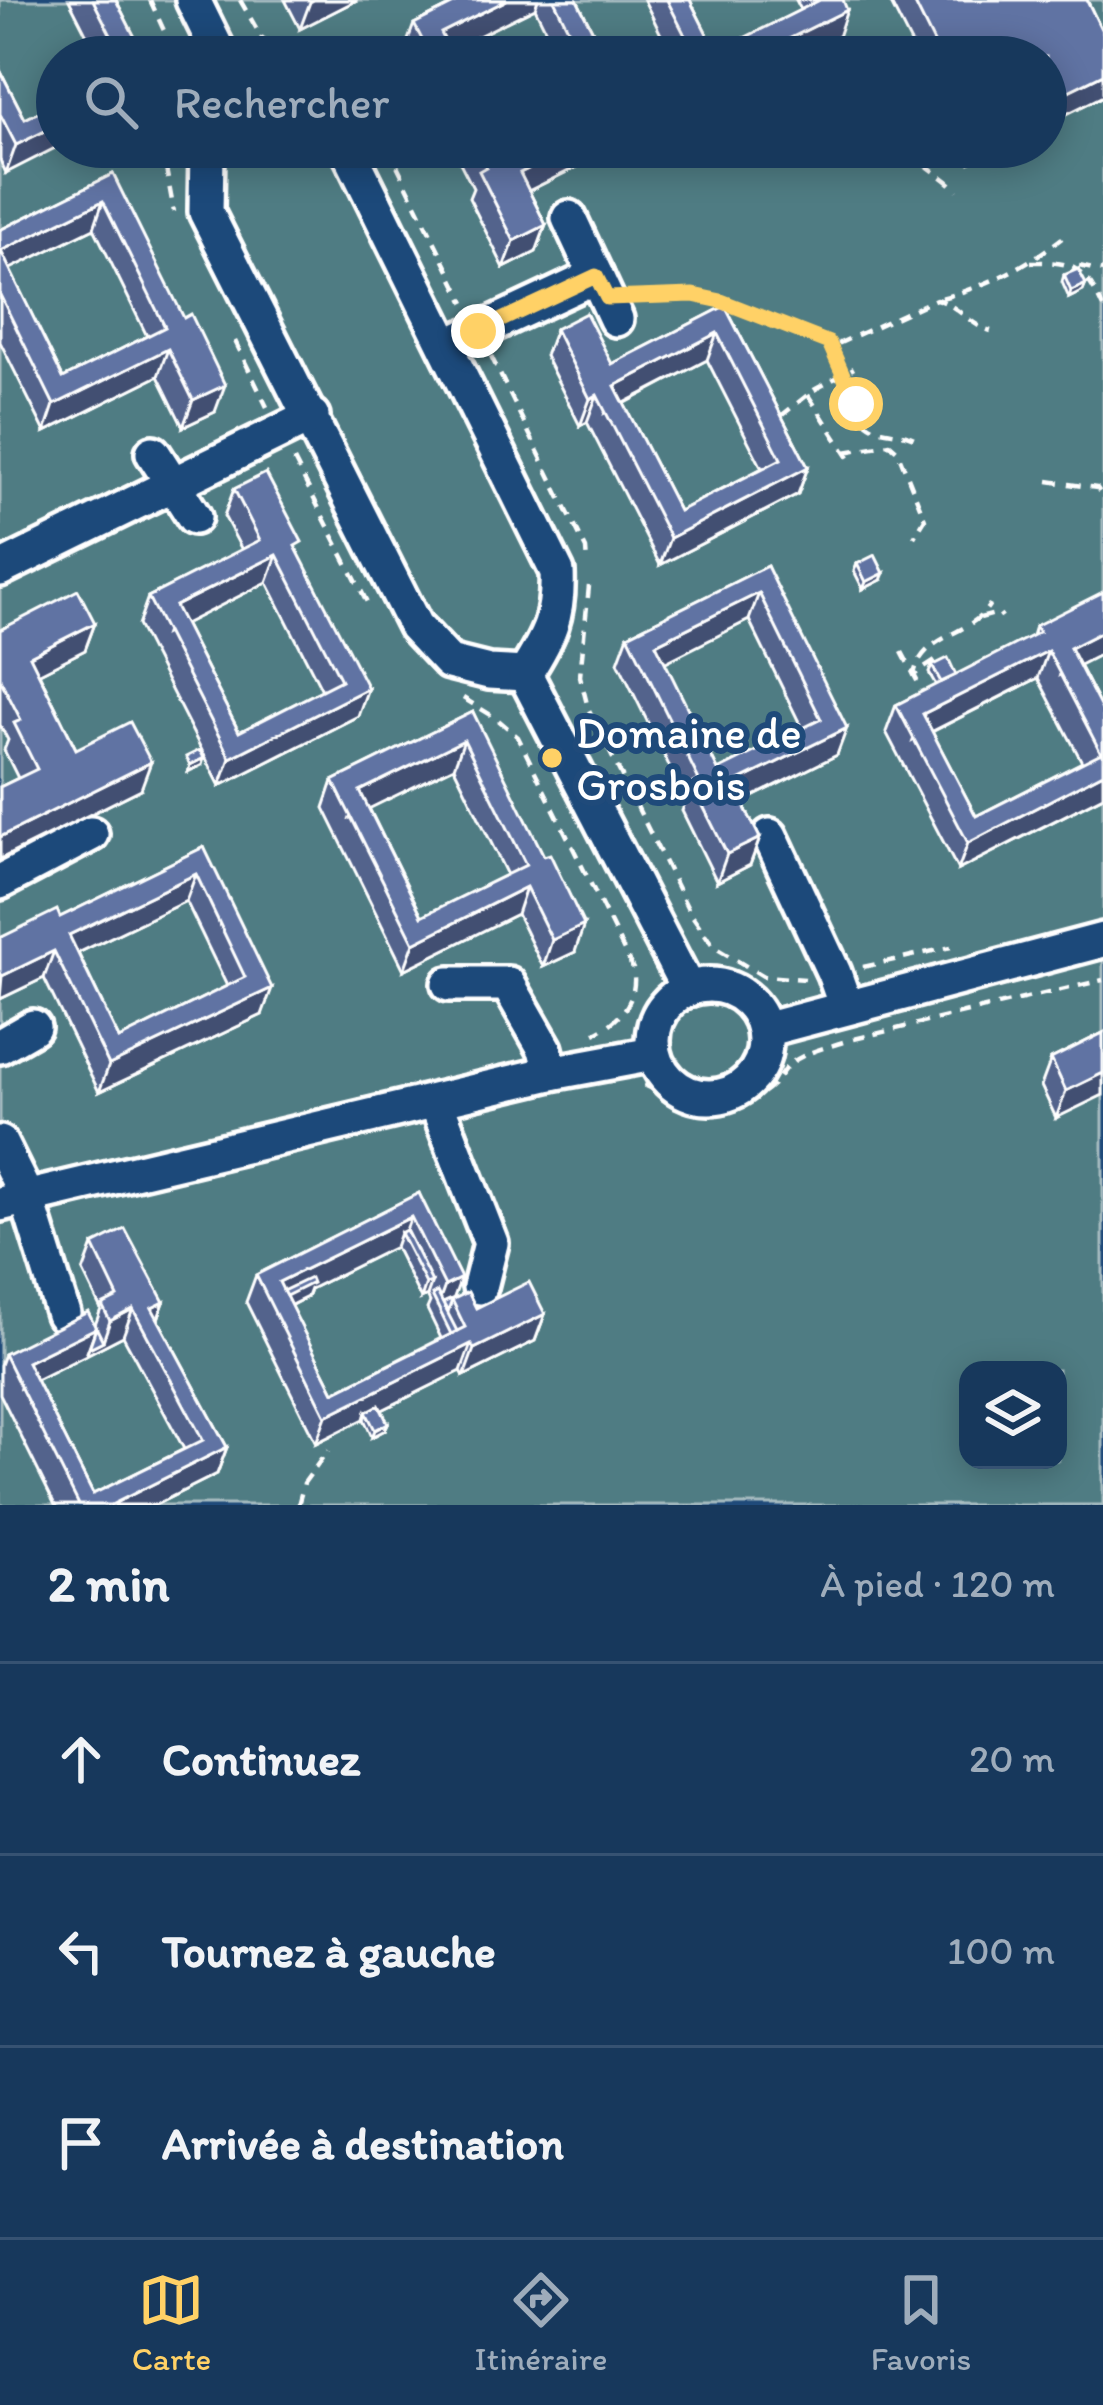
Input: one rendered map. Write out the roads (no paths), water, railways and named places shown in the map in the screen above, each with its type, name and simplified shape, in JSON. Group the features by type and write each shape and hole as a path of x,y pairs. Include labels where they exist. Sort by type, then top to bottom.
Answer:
{"lane":[{"path":"193,0 211,36"},
{"path":"207,168 206,212 416,626 449,662 524,674"},
{"path":"357,168 557,572 558,608 547,639 524,674"},
{"path":"446,346 478,331 606,298 569,218"},
{"path":"0,569 312,416"},
{"path":"153,453 194,518"},
{"path":"524,674 688,988"},
{"path":"0,882 91,834"},
{"path":"770,836 846,1007"},
{"path":"764,1030 1102,947"},
{"path":"449,984 508,984 548,1061"},
{"path":"14,1201 436,1102 548,1061 644,1067 682,1091 713,1098 728,1095 754,1076 762,1061 760,1016 742,995 716,985 688,988 658,1015 644,1067"},
{"path":"0,1046 33,1027"},
{"path":"436,1102 491,1243 480,1288"},
{"path":"0,1143 14,1201 34,1231 63,1314"}],"place":[{"name":"Domaine de Grosbois","path":"552,758"}]}
